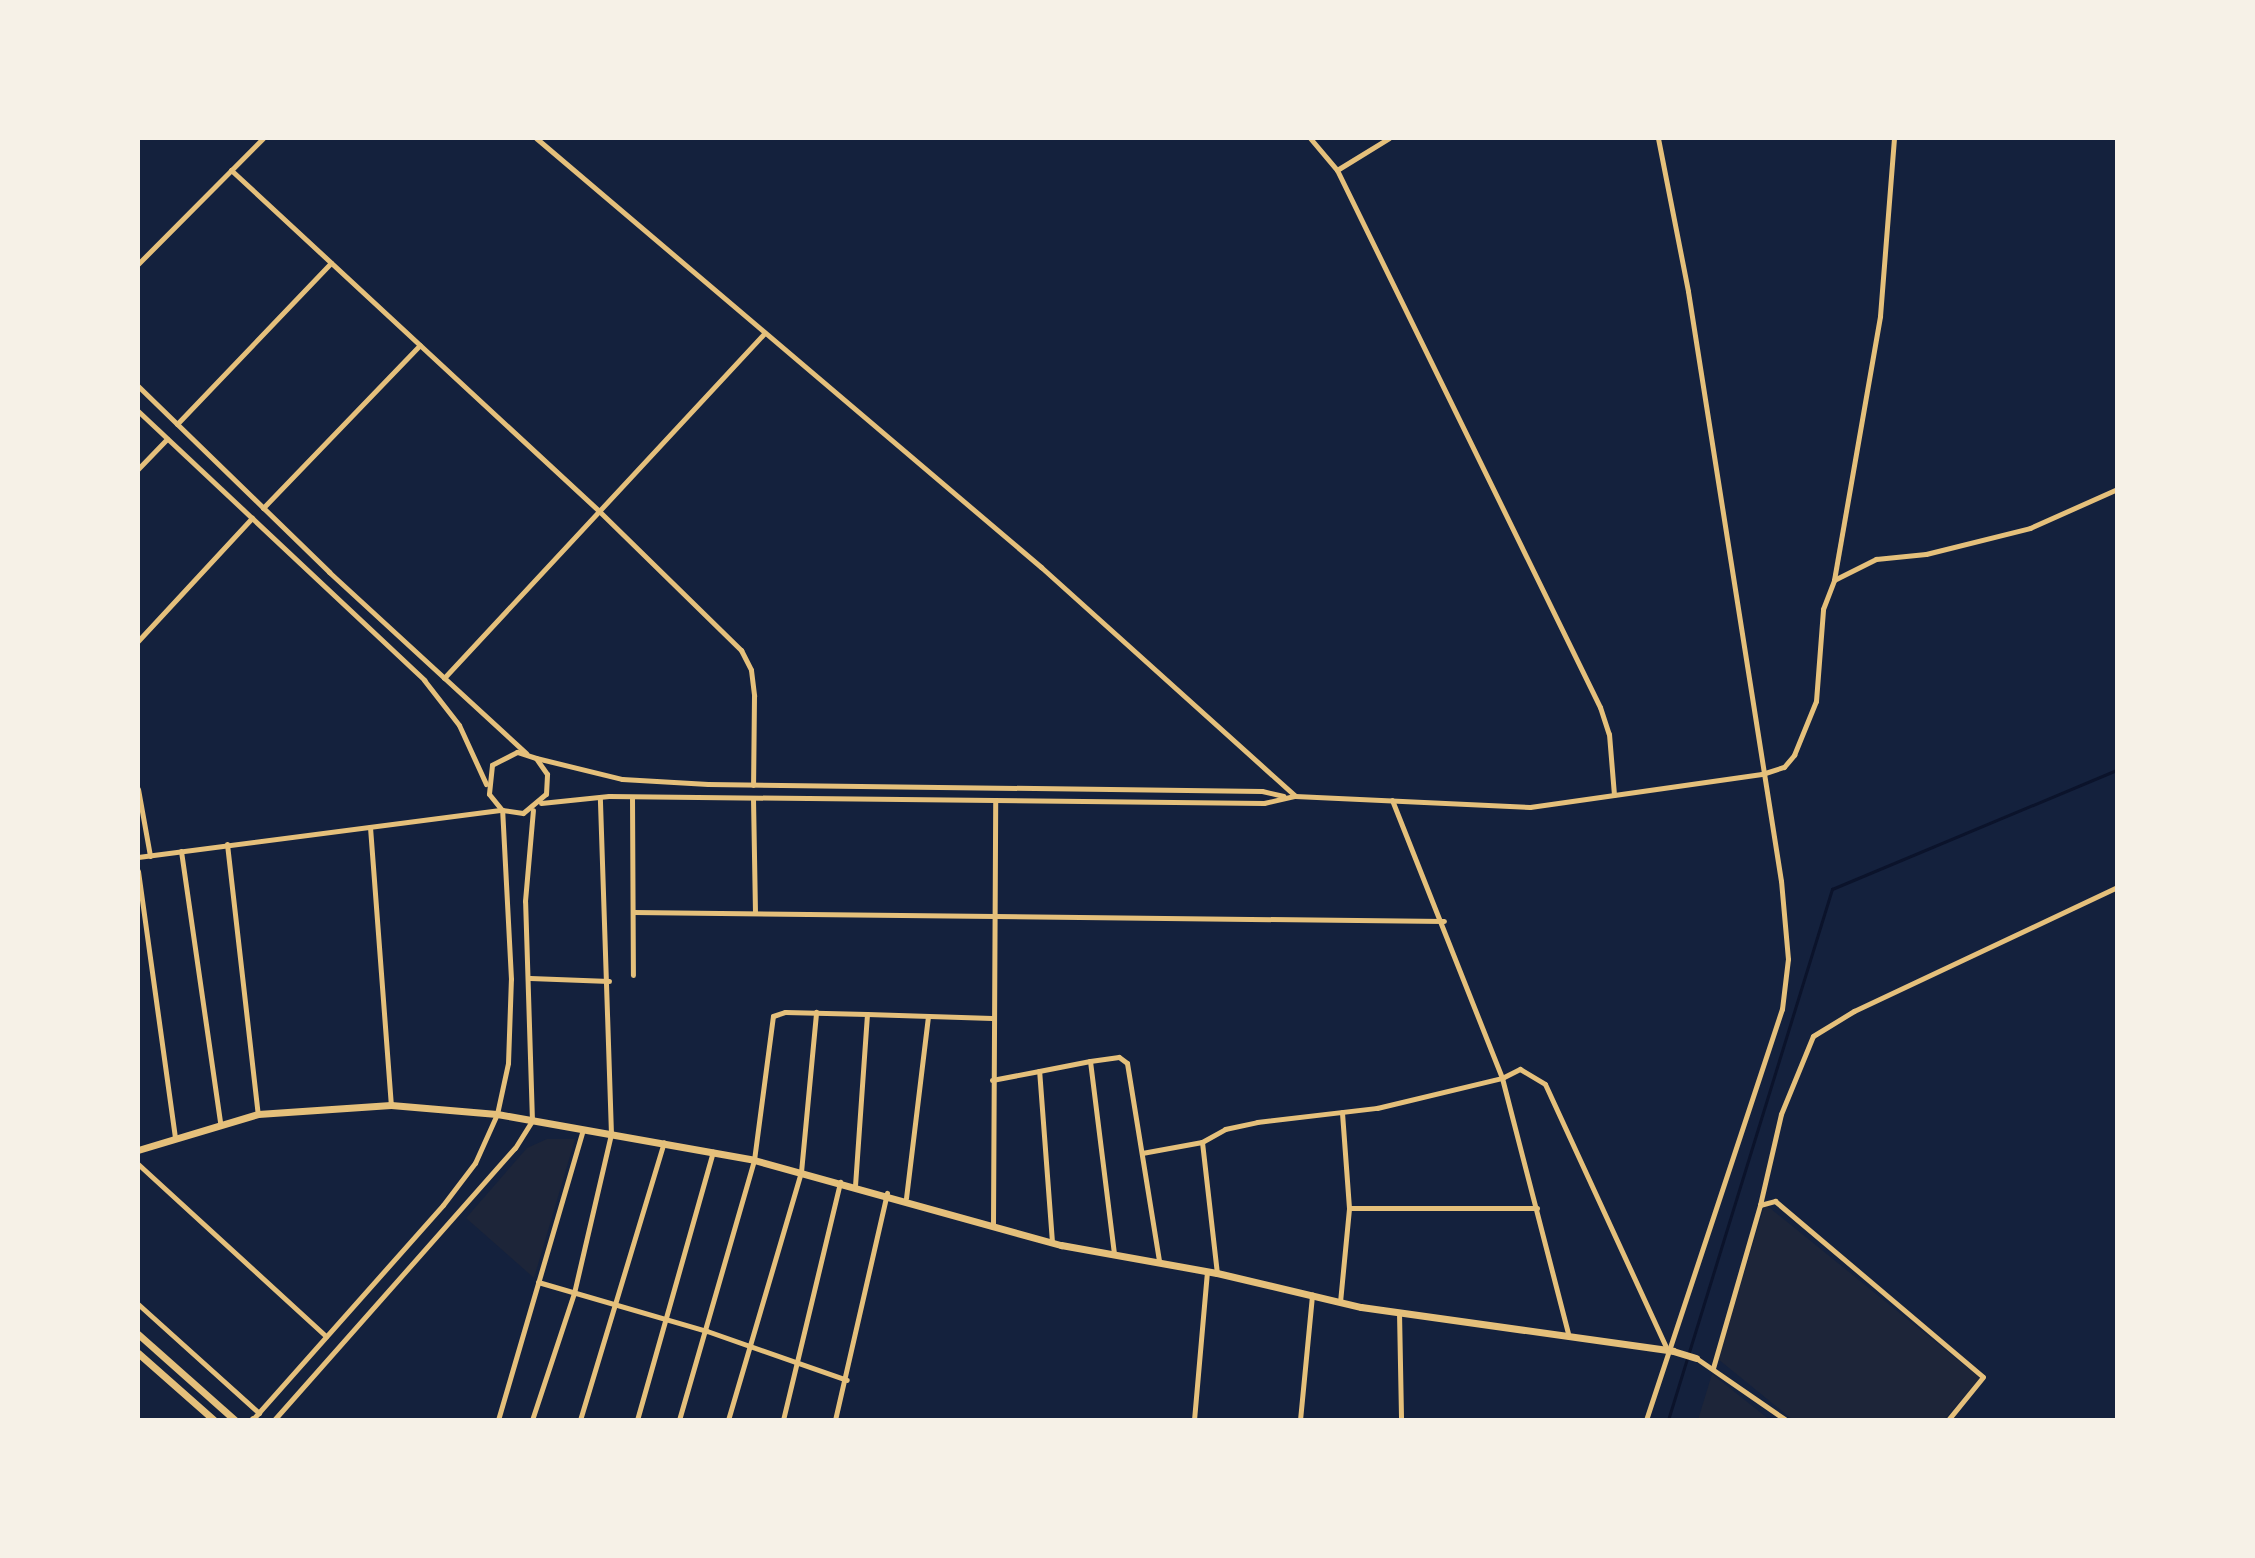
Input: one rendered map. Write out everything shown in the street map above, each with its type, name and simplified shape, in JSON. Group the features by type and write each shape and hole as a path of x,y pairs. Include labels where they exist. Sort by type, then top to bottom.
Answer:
{"street":[{"path":"138,264 263,138"},
{"path":"536,138 1041,567 1295,796"},
{"path":"1310,138 1337,170 1600,707 1609,734 1614,795"},
{"path":"1337,170 1389,138"},
{"path":"1646,1420 1704,1256 1782,1009 1788,959 1688,291 1658,138"},
{"path":"541,803 632,797 1264,803 1295,796 1530,807 1762,774 1784,767 1794,755 1816,701 1823,609 1834,580 1880,316 1894,138"},
{"path":"231,170 599,511 746,658 754,696 753,785"},
{"path":"177,424 331,263"},
{"path":"444,678 765,333"},
{"path":"263,508 420,345"},
{"path":"138,386 444,678 536,758 622,779 753,785 1262,791 1284,797"},
{"path":"138,411 424,680 459,725 502,810 511,979 508,1063 497,1114 475,1163 443,1205 255,1417 138,1304"},
{"path":"138,469 167,439"},
{"path":"1834,580 1876,559 1926,554 2030,528 2117,489"},
{"path":"138,641 252,518"},
{"path":"487,784 499,758 527,753"},
{"path":"138,857 502,810 533,810 541,803 548,784 536,758"},
{"path":"138,789 150,856"},
{"path":"532,1420 574,1293 611,1134 609,981 600,797"},
{"path":"632,797 633,975"},
{"path":"753,798 755,913"},
{"path":"993,1224 991,917 995,800"},
{"path":"1392,800 1444,921 1502,1078 1568,1333"},
{"path":"274,1420 515,1148 532,1121 525,870 533,810"},
{"path":"370,827 391,1105"},
{"path":"227,844 258,1114"},
{"path":"181,851 220,1123"},
{"path":"138,871 175,1138"},
{"path":"1713,1368 1760,1205 1781,1114 1813,1036 1854,1011 2117,887"},
{"path":"633,912 1444,921"},
{"path":"530,978 609,981"},
{"path":"679,1420 754,1160 773,1016 816,1012 992,1018"},
{"path":"728,1420 801,1172 816,1012"},
{"path":"855,1185 867,1014"},
{"path":"906,1198 928,1016"},
{"path":"992,1080 1119,1057 1127,1063 1159,1261"},
{"path":"1090,1061 1114,1255"},
{"path":"1142,1153 1202,1142 1225,1129 1342,1112 1502,1078 1520,1069 1545,1084 1670,1350"},
{"path":"1039,1071 1052,1242"},
{"path":"138,1150 258,1114 391,1105 497,1114 665,1141 887,1193 1052,1242 1217,1273 1340,1302 1670,1350 1696,1358 1713,1368 1786,1420"},
{"path":"1340,1302 1349,1208 1342,1112"},
{"path":"498,1420 583,1129"},
{"path":"580,1420 665,1141"},
{"path":"1202,1142 1217,1273"},
{"path":"637,1420 713,1151"},
{"path":"138,1164 326,1336"},
{"path":"783,1420 840,1181"},
{"path":"835,1420 847,1380 887,1193"},
{"path":"1760,1205 1775,1201 1782,1205 1983,1377 1948,1420"},
{"path":"1349,1208 1537,1208"},
{"path":"1194,1420 1207,1271"},
{"path":"538,1282 616,1308 707,1331 847,1380"},
{"path":"1300,1420 1312,1295"},
{"path":"1399,1312 1401,1420"},
{"path":"138,1334 235,1420"},
{"path":"138,1353 214,1420"}],"shaded area":[{"path":"547,1139 575,1139 534,1278 466,1218 527,1148"},
{"path":"1765,1204 1980,1378 1944,1420 1793,1420 1718,1359"},
{"path":"1712,1374 1770,1420 1698,1420"}],"waterway":[{"path":"1668,1420 1832,889 2117,770"}]}
